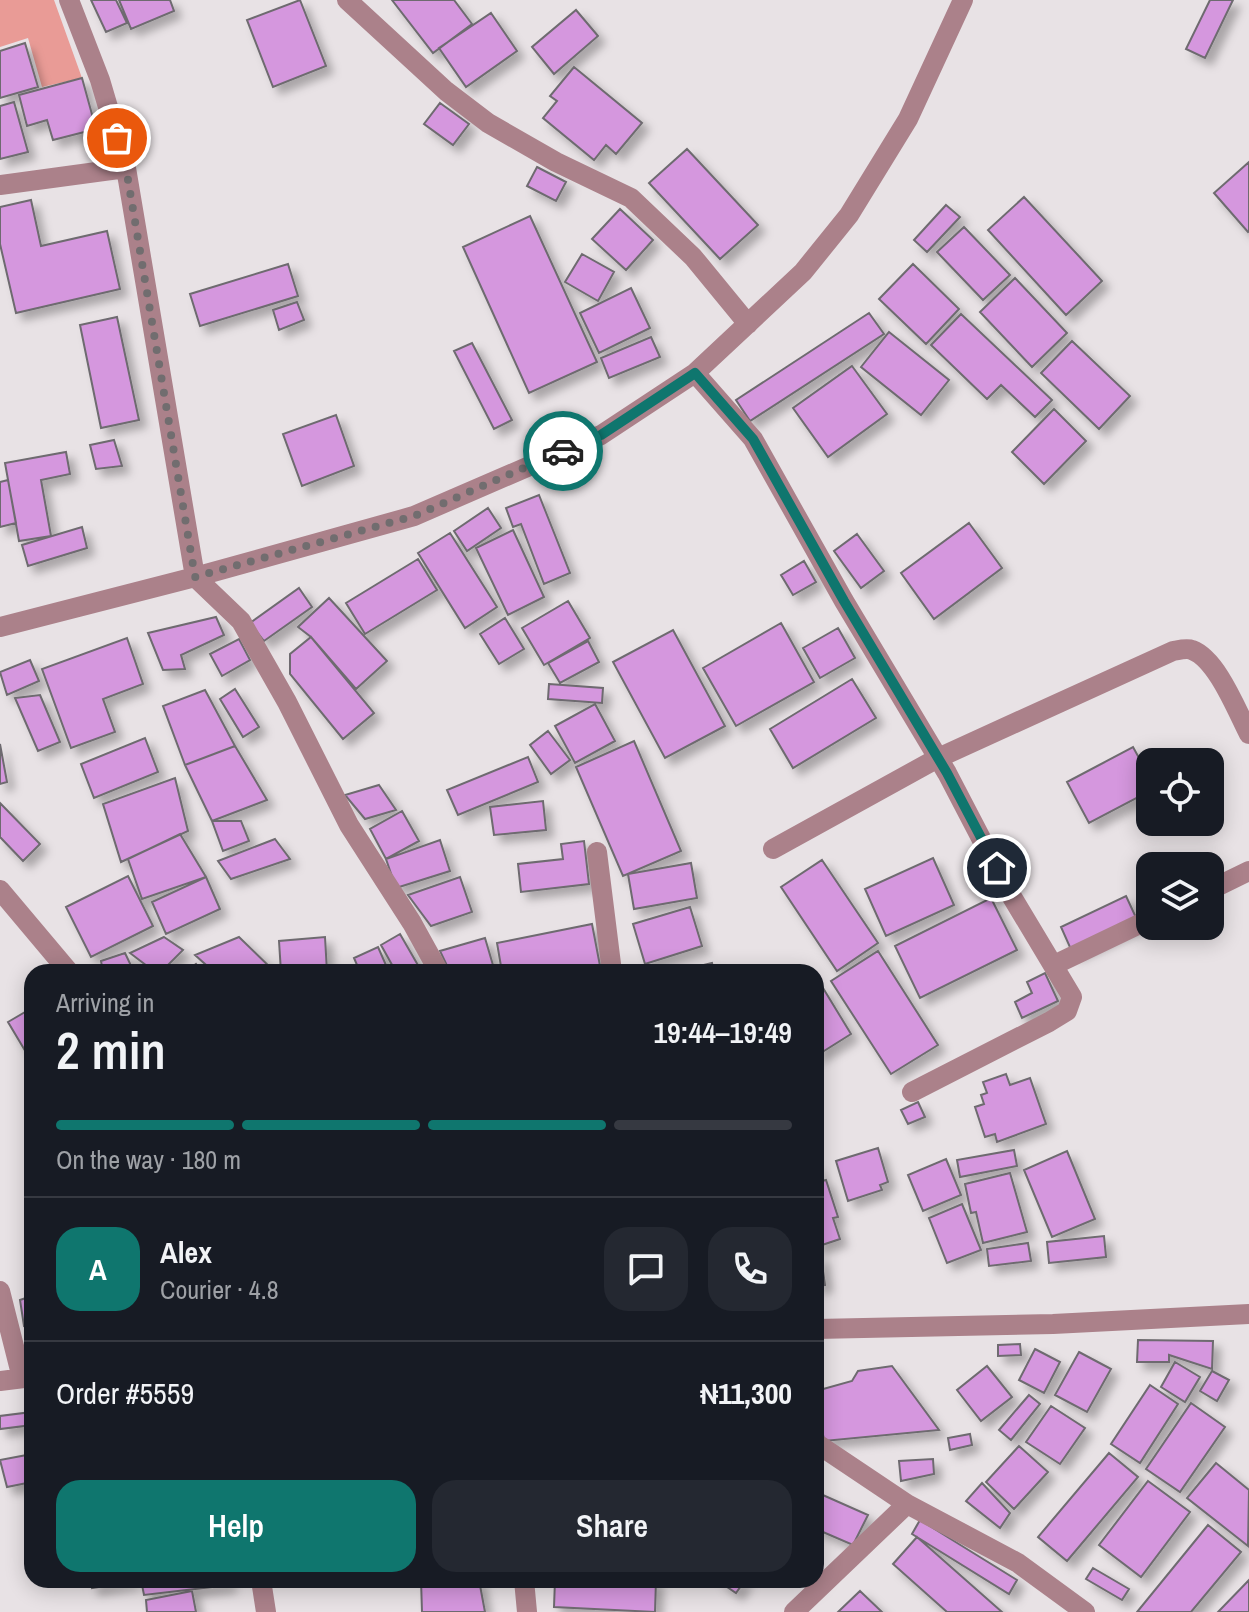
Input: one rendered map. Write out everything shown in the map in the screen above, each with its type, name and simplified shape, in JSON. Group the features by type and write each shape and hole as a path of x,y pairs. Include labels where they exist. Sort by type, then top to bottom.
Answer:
{"street":[{"path":"69,0 100,80 126,168 195,577 241,621 287,702 349,825 435,964"},
{"path":"347,0 446,91 488,123 556,162 631,198 693,257 748,324"},
{"path":"0,627 414,516 601,435 695,373 803,272 849,215 908,119 963,0"},
{"path":"0,185 126,168"},
{"path":"695,373 753,439 844,601 938,758 1009,892 1072,997 1067,1011 912,1092"},
{"path":"773,849 938,758 1173,651 1190,649 1205,658 1216,671 1249,734"},
{"path":"597,852 611,964"},
{"path":"1224,883 1249,871"},
{"path":"0,890 62,964"},
{"path":"1054,965 1136,926"},
{"path":"0,1291 24,1367"},
{"path":"824,1329 1053,1324 1249,1314"},
{"path":"0,1381 24,1377"},
{"path":"824,1448 907,1504 1018,1563 1085,1612"},
{"path":"824,1583 907,1504"},
{"path":"262,1588 266,1612"},
{"path":"525,1588 527,1612"},
{"path":"794,1612 819,1588"}],"shaded area":[{"path":"0,0 54,0 82,78 42,87 28,38 0,47"}],"building":[{"path":"91,0 116,0 127,23 106,32"},
{"path":"119,0 170,0 174,11 131,29"},
{"path":"300,0 326,66 273,87 247,20"},
{"path":"392,0 454,0 472,24 433,53"},
{"path":"1210,0 1233,0 1205,58 1186,49"},
{"path":"576,10 598,36 554,74 532,47"},
{"path":"491,13 517,51 466,87 439,48"},
{"path":"25,43 38,87 0,98 0,51"},
{"path":"574,67 642,123 616,154 606,145 594,160 543,118 557,101 550,96"},
{"path":"82,78 96,129 53,140 47,120 27,126 19,95"},
{"path":"14,102 28,152 0,159 0,106"},
{"path":"440,103 469,124 453,145 424,124"},
{"path":"687,149 758,225 720,259 649,183"},
{"path":"1249,162 1249,231 1248,232 1214,193"},
{"path":"537,167 566,182 556,201 527,186"},
{"path":"1024,197 1102,281 1066,315 988,230"},
{"path":"31,200 41,246 107,231 120,289 16,313 0,244 0,207"},
{"path":"946,205 960,217 927,252 914,240"},
{"path":"620,209 653,240 626,270 592,239"},
{"path":"530,216 597,362 529,393 463,247"},
{"path":"964,227 1010,275 983,300 937,252"},
{"path":"582,254 614,272 598,301 565,282"},
{"path":"288,264 298,296 200,326 190,294"},
{"path":"913,264 959,309 926,344 879,299"},
{"path":"1015,278 1067,333 1032,367 980,312"},
{"path":"631,288 650,328 599,353 580,313"},
{"path":"297,302 304,320 279,330 273,310"},
{"path":"869,313 884,334 750,421 736,400"},
{"path":"961,314 1052,400 1035,417 1001,385 987,399 931,345"},
{"path":"117,317 139,420 101,428 80,325"},
{"path":"889,332 949,380 921,415 861,367"},
{"path":"651,337 660,357 609,378 601,358"},
{"path":"1072,341 1130,396 1099,429 1041,373"},
{"path":"472,343 512,420 494,429 454,351"},
{"path":"852,366 887,414 828,457 793,408"},
{"path":"1054,409 1086,441 1044,484 1012,452"},
{"path":"336,415 354,466 302,486 283,434"},
{"path":"114,440 122,466 96,469 90,445"},
{"path":"66,452 70,474 41,480 51,536 19,541 5,463"},
{"path":"8,480 16,523 0,527 0,482"},
{"path":"539,495 570,573 544,584 521,524 513,527 506,508"},
{"path":"488,508 501,528 467,551 454,531"},
{"path":"969,523 1002,568 934,619 901,573"},
{"path":"82,527 87,548 28,566 22,545"},
{"path":"513,530 544,597 508,615 476,548"},
{"path":"450,533 497,607 465,628 418,553"},
{"path":"857,534 884,571 861,588 834,551"},
{"path":"418,559 437,590 365,634 346,603"},
{"path":"804,561 816,582 793,595 781,575"},
{"path":"299,588 312,607 264,641 250,623"},
{"path":"329,598 387,661 356,689 311,637 298,627"},
{"path":"568,601 590,638 544,665 522,628"},
{"path":"216,617 224,635 181,655 185,669 163,670 148,633"},
{"path":"505,618 524,649 499,664 480,634"},
{"path":"781,623 814,682 736,726 703,668"},
{"path":"838,628 855,658 820,678 803,648"},
{"path":"673,630 725,726 665,758 613,662"},
{"path":"311,637 374,713 343,739 290,674 290,654"},
{"path":"127,638 143,684 103,699 115,732 71,748 42,669"},
{"path":"239,639 250,660 222,676 210,654"},
{"path":"588,641 599,662 560,683 548,663"},
{"path":"30,660 39,681 7,695 0,672"},
{"path":"852,679 876,718 793,768 770,729"},
{"path":"549,684 603,688 602,703 548,699"},
{"path":"235,689 259,727 243,737 220,699"},
{"path":"205,690 235,746 185,765 163,706"},
{"path":"40,695 60,742 38,751 15,698"},
{"path":"595,704 615,741 575,763 555,726"},
{"path":"548,731 570,760 551,774 530,745"},
{"path":"145,738 158,772 94,798 81,764"},
{"path":"634,741 681,851 623,876 576,767"},
{"path":"0,744 7,782 0,784"},
{"path":"235,746 267,800 212,821 185,765"},
{"path":"1133,747 1136,752 1136,798 1089,823 1067,782"},
{"path":"528,757 538,782 458,815 447,790"},
{"path":"175,778 188,831 121,862 103,804"},
{"path":"379,785 396,810 365,819 345,795"},
{"path":"543,801 546,830 494,835 490,807"},
{"path":"0,803 40,844 23,861 0,837"},
{"path":"402,811 419,841 386,859 370,829"},
{"path":"212,821 241,821 249,841 223,851"},
{"path":"180,834 206,877 142,899 128,859"},
{"path":"275,839 290,859 231,879 218,861"},
{"path":"440,840 450,871 396,888 386,859"},
{"path":"584,841 589,884 521,892 518,864 563,859 561,844"},
{"path":"933,858 954,905 886,936 865,889"},
{"path":"822,860 878,943 837,971 781,887"},
{"path":"691,863 697,898 634,909 628,874"},
{"path":"128,876 153,926 91,957 66,907"},
{"path":"206,877 220,909 166,934 152,902"},
{"path":"460,877 472,912 431,926 408,895"},
{"path":"1126,896 1136,918 1136,925 1073,954 1061,927"},
{"path":"991,898 1017,950 920,998 895,946"},
{"path":"690,907 702,946 645,964 633,924"},
{"path":"592,924 600,964 501,964 497,943"},
{"path":"400,934 417,964 392,964 381,945"},
{"path":"164,937 183,950 169,964 144,964 130,953"},
{"path":"239,937 267,964 205,964 195,955"},
{"path":"325,937 327,964 280,964 279,941"},
{"path":"485,938 493,964 446,964 440,951"},
{"path":"378,947 385,964 357,964 354,958"},
{"path":"878,951 938,1045 891,1074 831,981"},
{"path":"125,953 130,964 102,964 101,961"},
{"path":"1045,973 1058,1001 1022,1018 1015,1002 1032,993 1027,982"},
{"path":"824,990 851,1034 824,1051"},
{"path":"24,1013 24,1049 8,1022"},
{"path":"1006,1074 1010,1085 1030,1078 1046,1124 997,1142 995,1134 985,1137 975,1107 984,1104 981,1095 987,1093 983,1082"},
{"path":"918,1102 925,1117 908,1124 901,1110"},
{"path":"878,1148 888,1182 880,1185 882,1190 848,1201 836,1161"},
{"path":"1014,1150 1017,1166 960,1177 957,1160"},
{"path":"1067,1151 1095,1219 1052,1237 1024,1170"},
{"path":"946,1159 961,1195 923,1211 908,1175"},
{"path":"1010,1173 1027,1232 983,1243 976,1212 971,1213 965,1184"},
{"path":"824,1180 838,1217 833,1218 840,1239 824,1244"},
{"path":"962,1204 981,1250 947,1263 929,1218"},
{"path":"1104,1236 1106,1257 1049,1263 1047,1242"},
{"path":"1028,1243 1031,1261 989,1266 987,1249"},
{"path":"24,1299 24,1326 20,1300"},
{"path":"1138,1340 1213,1341 1212,1369 1169,1355 1169,1362 1137,1362"},
{"path":"1020,1344 1021,1355 998,1356 998,1345"},
{"path":"1035,1349 1060,1362 1044,1393 1019,1380"},
{"path":"1079,1352 1111,1369 1087,1412 1055,1395"},
{"path":"1175,1362 1200,1377 1185,1402 1161,1387"},
{"path":"892,1366 939,1430 824,1441 824,1389 852,1381 858,1371"},
{"path":"987,1366 1012,1397 981,1421 957,1390"},
{"path":"1212,1371 1229,1380 1217,1401 1200,1391"},
{"path":"1150,1385 1178,1404 1140,1463 1111,1444"},
{"path":"1029,1395 1040,1404 1011,1440 999,1430"},
{"path":"1191,1403 1225,1427 1180,1492 1146,1469"},
{"path":"1051,1406 1085,1428 1060,1464 1026,1442"},
{"path":"24,1413 24,1426 0,1429 0,1416"},
{"path":"970,1434 972,1445 950,1450 948,1438"},
{"path":"1019,1446 1048,1472 1014,1509 986,1482"},
{"path":"1109,1453 1138,1477 1067,1561 1038,1537"},
{"path":"24,1456 24,1484 7,1487 0,1460"},
{"path":"933,1459 934,1474 901,1481 899,1461"},
{"path":"1216,1463 1249,1490 1248,1546 1187,1498"},
{"path":"1148,1481 1190,1512 1141,1577 1099,1545"},
{"path":"982,1483 1010,1513 1000,1528 966,1501"},
{"path":"824,1496 868,1515 853,1545 824,1532"},
{"path":"920,1520 1017,1580 1009,1594 912,1534"},
{"path":"1208,1525 1241,1552 1191,1612 1137,1612"},
{"path":"917,1537 1002,1612 947,1612 893,1564"},
{"path":"1093,1568 1129,1589 1122,1600 1086,1579"},
{"path":"1249,1580 1249,1612 1218,1612"},
{"path":"143,1588 204,1588 144,1595"},
{"path":"421,1588 480,1588 485,1612 422,1612"},
{"path":"555,1588 656,1588 655,1612 554,1607"},
{"path":"192,1591 196,1612 147,1612 146,1600"},
{"path":"860,1591 882,1612 838,1612"}],"way so far":[{"path":"117,138 126,168 195,577 414,516 563,451"}],"route":[{"path":"563,451 601,435 695,373 753,439 844,601 947,773 997,868"}]}
